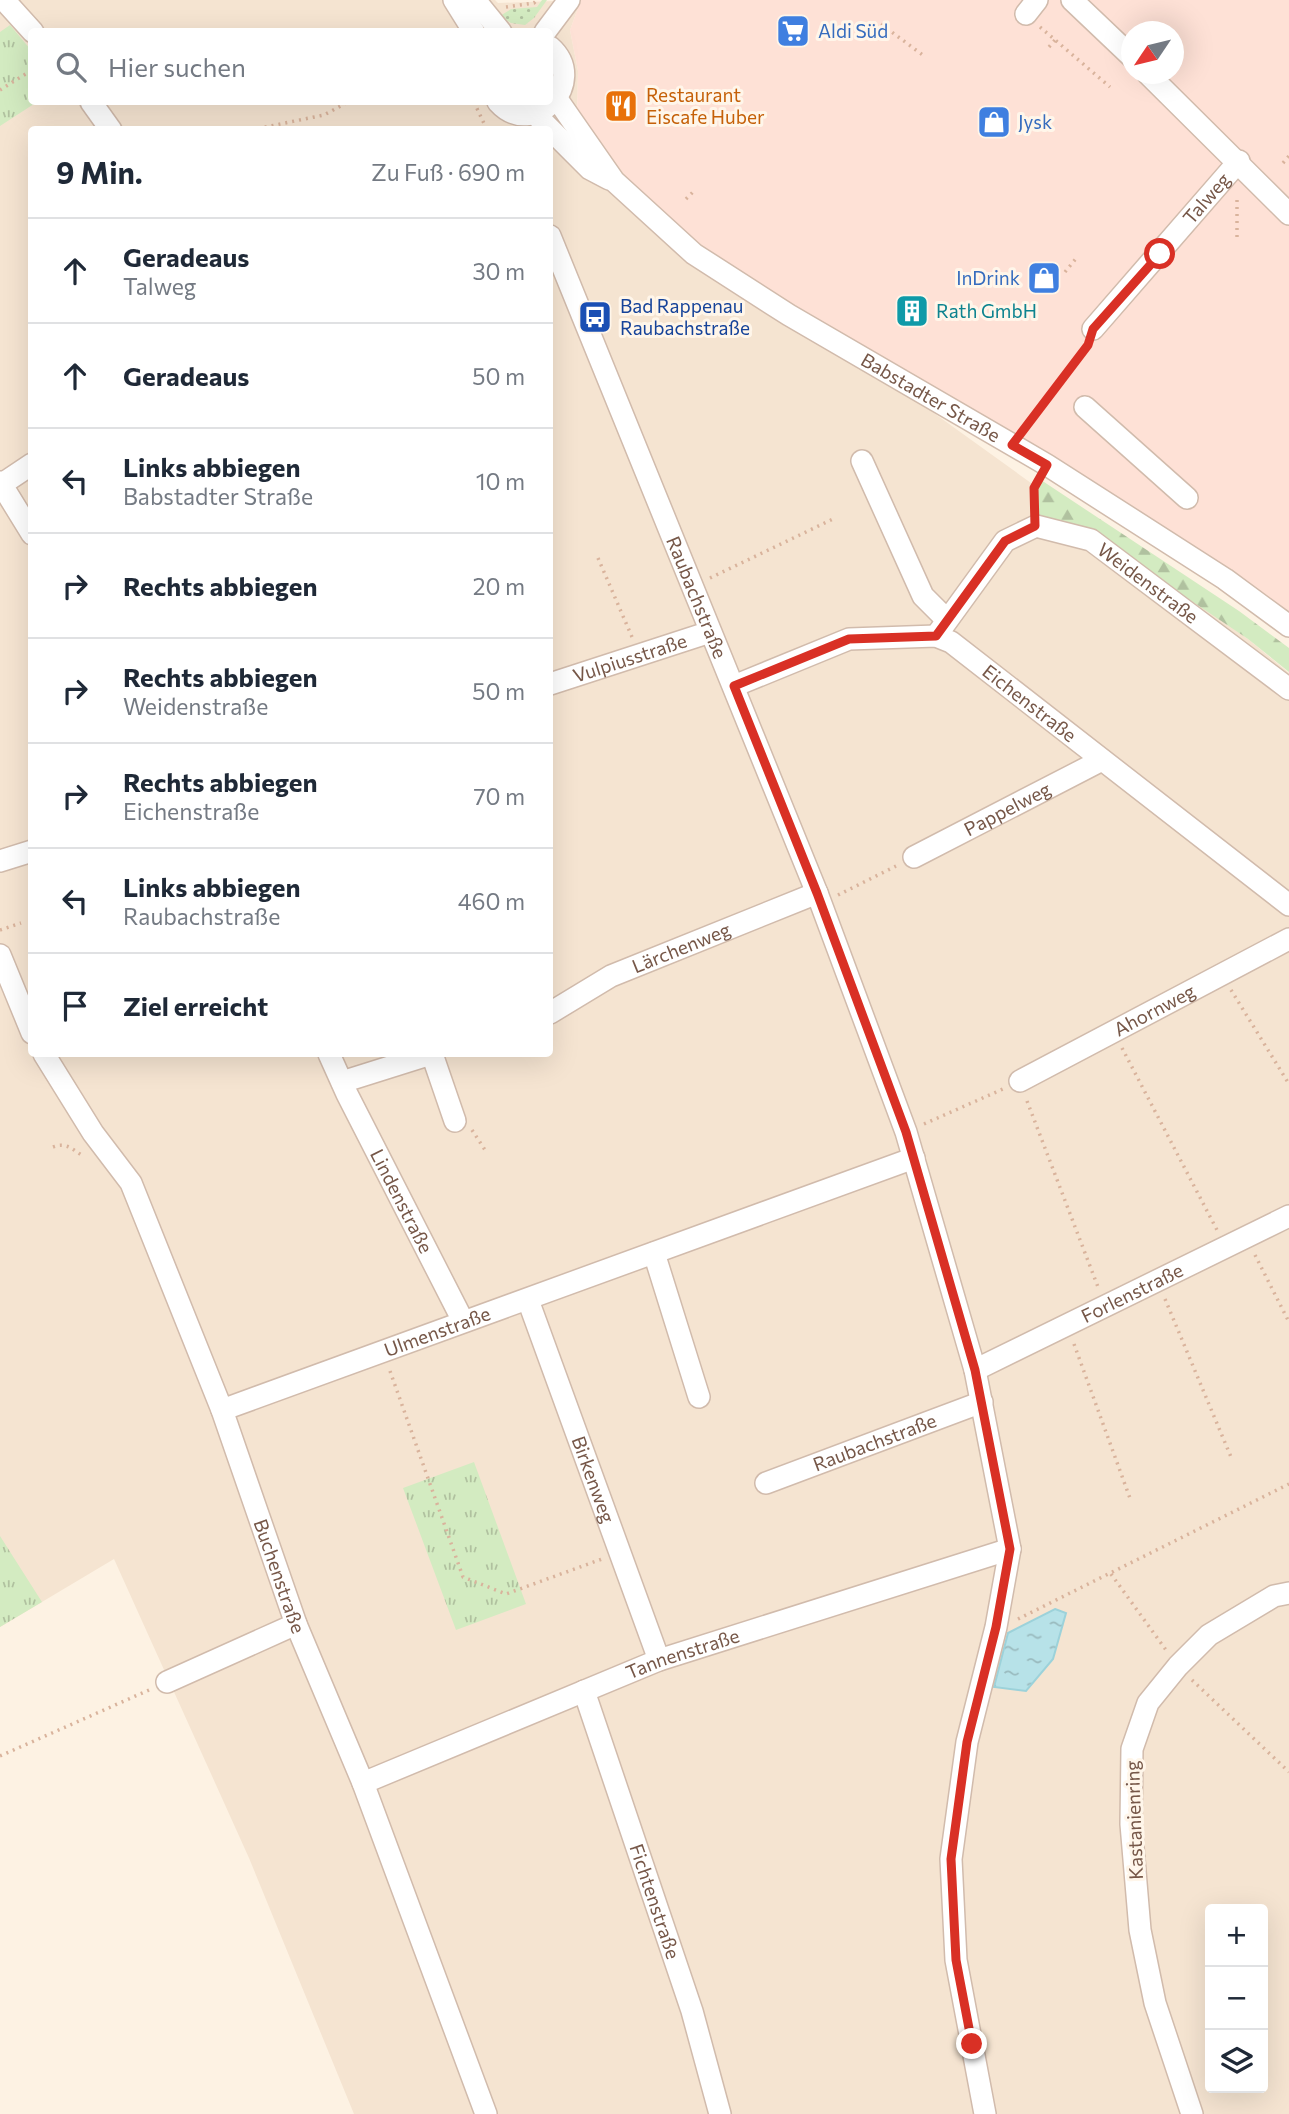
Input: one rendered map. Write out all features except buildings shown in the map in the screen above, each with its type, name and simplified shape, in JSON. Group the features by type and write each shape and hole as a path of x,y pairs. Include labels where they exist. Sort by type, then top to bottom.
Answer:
{"street":[{"path":"4,0 29,28"},
{"path":"454,0 472,28"},
{"path":"475,0 498,28"},
{"path":"548,28 569,0"},
{"path":"1072,0 1121,47"},
{"path":"553,52 563,70 562,90 553,102"},
{"path":"1158,84 1239,161 1289,214"},
{"name":"Babstadter Straße","path":"557,99 614,181 694,254 789,315 1047,465 1225,579 1289,626"},
{"path":"93,105 108,126"},
{"path":"500,105 507,126"},
{"name":"Babstadter Straße","path":"502,105 532,119"},
{"path":"532,119 550,105"},
{"name":"Babstadter Straße","path":"553,137 590,169 614,181"},
{"name":"Talweg","path":"1093,329 1239,161"},
{"name":"Raubachstraße","path":"553,243 819,899 906,1132 975,1370 1010,1549 996,1627 967,1742 951,1859 956,1960 985,2114"},
{"path":"1085,407 1187,498"},
{"path":"862,461 923,596 942,628"},
{"path":"28,466 1,483 28,527"},
{"path":"734,686 849,639 942,628 1005,541 1035,526"},
{"name":"Weidenstraße","path":"1035,526 1091,540 1289,689"},
{"name":"Eichenstraße","path":"942,628 951,642 1289,905"},
{"name":"Vulpiusstraße","path":"553,683 710,632"},
{"name":"Pappelweg","path":"914,857 1102,760"},
{"path":"0,861 28,852"},
{"name":"Lärchenweg","path":"553,1011 611,976 819,899"},
{"name":"Ahornweg","path":"1020,1081 1289,939"},
{"path":"0,955 28,1023"},
{"name":"Buchenstraße","path":"46,1057 93,1133 131,1183 222,1410 296,1624 363,1783 486,2114"},
{"name":"Lindenstraße","path":"330,1057 463,1321"},
{"path":"342,1082 422,1057"},
{"path":"433,1057 456,1121"},
{"name":"Ulmenstraße","path":"222,1410 914,1158"},
{"name":"Forlenstraße","path":"975,1370 1289,1216"},
{"path":"654,1253 699,1397"},
{"name":"Birkenweg","path":"528,1300 659,1660"},
{"name":"Raubachstraße","path":"766,1483 982,1402"},
{"name":"Tannenstraße","path":"363,1783 659,1660 1010,1549"},
{"name":"Kastanienring","path":"1192,2114 1155,2003 1140,1930 1131,1824 1132,1749 1148,1703 1185,1658 1209,1635 1274,1596 1289,1593"},
{"path":"167,1682 296,1624"},
{"name":"Fichtenstraße","path":"584,1691 692,2011 720,2114"}],"path":[{"path":"497,9 534,3 537,0"},
{"path":"1031,7 1055,40 1110,87"},
{"path":"881,24 924,56"},
{"path":"1049,47 1055,40"},
{"path":"0,90 28,73"},
{"path":"270,126 324,115 342,105"},
{"path":"475,105 485,126"},
{"path":"1283,163 1289,156"},
{"path":"686,199 695,190"},
{"path":"1237,198 1237,237"},
{"path":"1065,272 1078,256"},
{"path":"1012,445 1088,345 1093,329"},
{"path":"1035,526 1034,488 1047,465"},
{"path":"692,586 832,519"},
{"path":"598,558 640,655"},
{"path":"819,899 914,857"},
{"path":"0,930 22,923"},
{"path":"1221,975 1289,1084"},
{"path":"1113,1031 1236,1242 1289,1322"},
{"path":"906,1132 1020,1081 1105,1307"},
{"path":"1157,1281 1231,1457"},
{"path":"1068,1325 1131,1501"},
{"path":"383,1351 463,1577 506,1594 620,1552"},
{"path":"996,1627 1030,1615 1289,1484"},
{"path":"0,1756 167,1682"}],"shaded area":[{"path":"0,0 495,0 498,3 581,0 570,30 578,71 577,109 771,296 1248,639 1289,673 1289,2114 354,2114 249,1858 114,1559 0,1627"},
{"path":"581,0 1289,0 1289,614 771,296 701,246 632,185 577,109 578,71 570,30"}],"green space":[{"path":"542,0 547,0 534,18 525,25 511,23 500,16 511,9 537,7"},
{"path":"10,25 28,46 28,105 32,105 0,126 0,32"},
{"path":"1041,480 1239,611 1289,648 1289,672 1248,639 1092,534 1038,515 1036,486"},
{"path":"474,1462 526,1604 456,1630 403,1488"},
{"path":"0,1536 42,1602 0,1627"}],"water":[{"path":"1055,1609 1066,1613 1053,1659 1026,1691 994,1687 1008,1633"}],"place":[{"name":"Aldi Süd","path":"793,31"},
{"name":"Restaurant Eiscafe Huber","path":"621,106"},
{"name":"Jysk","path":"994,122"},
{"name":"InDrink","path":"1044,278"},
{"name":"Rath GmbH","path":"912,311"},
{"name":"Bad Rappenau Raubachstraße","path":"595,317"}],"route":[{"path":"972,2044 956,1960 951,1859 967,1742 996,1627 1010,1549 975,1370 906,1132 817,893 734,686 849,639 936,636 1005,541 1035,526 1034,488 1047,465 1012,445 1088,345 1093,329 1160,254"}]}
